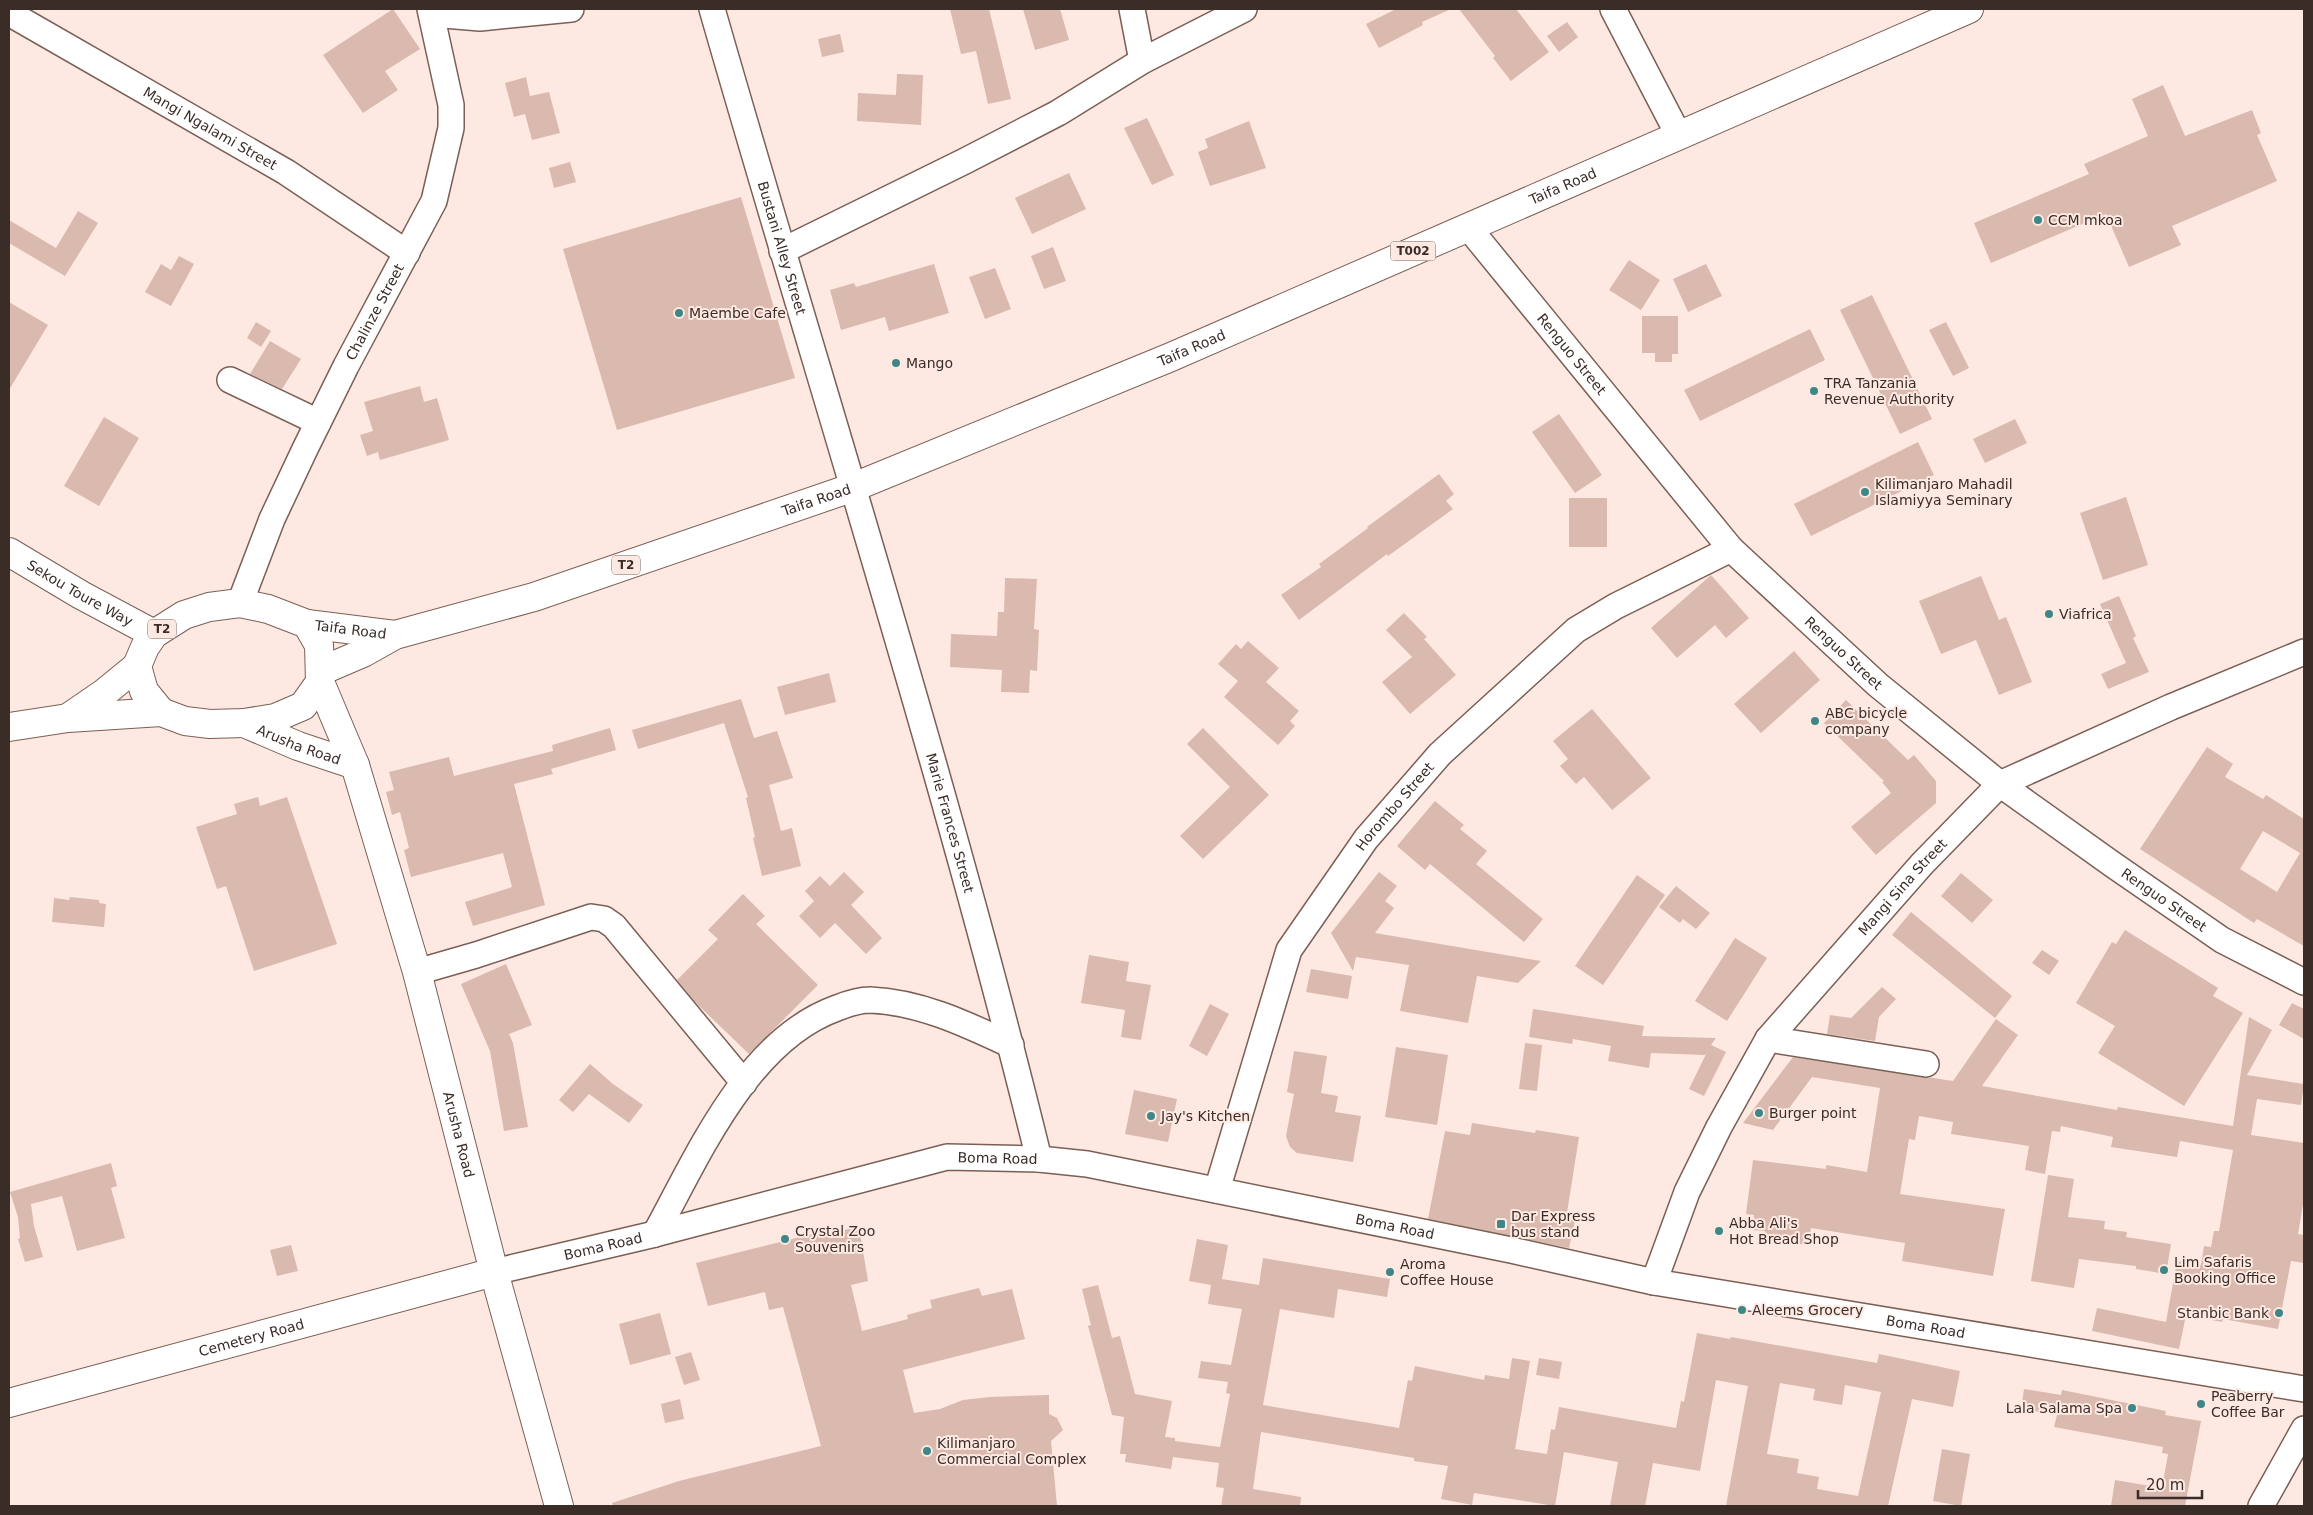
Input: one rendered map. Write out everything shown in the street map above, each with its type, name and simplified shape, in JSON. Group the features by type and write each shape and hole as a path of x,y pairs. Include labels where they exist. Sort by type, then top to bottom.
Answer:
{"main road":[{"name":"Taifa Road","path":"321,676 394,635 534,597 854,487 1171,357 1969,9"},
{"name":"Sekou Toure Way","path":"9,552 81,595 154,634"},
{"name":"T2","path":"68,718 104,693 137,666 145,647 154,634 184,615 209,607 240,603 268,609 307,624"},
{"name":"Taifa Road","path":"307,624 394,635"},
{"path":"307,624 319,645 321,676"},
{"path":"137,666 144,691 161,712"},
{"name":"T2","path":"9,727 68,718 161,712 185,720 210,724 244,723 275,718 302,706 321,676"},
{"name":"Arusha Road","path":"321,676 354,765 417,972 494,1272 559,1506"},
{"name":"Arusha Road","path":"244,723 298,746 354,765"},
{"name":"Cemetery Road","path":"9,1403 494,1272"}],"street":[{"path":"431,12 480,18 571,9"},
{"name":"Bustani Alley Street","path":"712,9 782,251 854,487"},
{"path":"1132,9 1142,61"},
{"path":"782,251 963,162 1049,117 1142,61 1244,9"},
{"path":"1613,9 1678,136"},
{"name":"Chalinze Street","path":"240,603 272,519 318,422 434,202 452,128 451,105 431,12"},
{"name":"Mangi Ngalami Street","path":"9,13 286,172 407,253"},
{"name":"Renguo Street","path":"1468,227 1731,549 1878,684 2000,784 2222,940 2304,982"},
{"path":"230,380 318,422"},
{"name":"Marie Frances Street","path":"854,487 1011,1045 1039,1159"},
{"name":"Horombo Street","path":"1217,1190 1289,950 1366,839 1440,754 1576,630 1616,606 1731,549"},
{"name":"Mangi Sina Street","path":"1654,1282 1687,1192 1719,1127 1768,1039 1922,864 2000,784 2171,707 2304,652"},
{"path":"417,972 476,955 591,917 604,919 614,926 744,1083"},
{"path":"654,1234 712,1131 744,1083 761,1062 786,1037 809,1020 848,1004 868,1000 946,1015 1011,1045"},
{"path":"1768,1039 1926,1064"},
{"name":"Boma Road","path":"494,1272 654,1234 947,1157 1039,1159 1087,1164 1654,1282 2304,1389"},
{"path":"2261,1506 2304,1429"}],"building":[{"path":"393,9 420,49 385,71 398,90 363,113 323,55"},
{"path":"950,9 989,9 1011,99 988,104 976,51 961,54"},
{"path":"1023,9 1060,9 1069,40 1035,50"},
{"path":"1396,9 1451,9 1422,22 1423,25 1379,48 1366,24"},
{"path":"1459,9 1516,9 1549,52 1511,81 1493,58 1495,56"},
{"path":"1567,22 1578,37 1559,52 1547,36"},
{"path":"840,34 844,52 822,57 818,39"},
{"path":"897,74 923,75 921,125 857,121 858,93 896,95"},
{"path":"526,77 530,96 549,92 560,133 532,140 525,114 514,117 505,83"},
{"path":"2163,85 2185,136 2252,110 2261,133 2257,135 2277,181 2172,226 2181,245 2129,267 2106,214 1991,263 1974,223 2089,174 2084,164 2148,136 2132,99"},
{"path":"1147,118 1174,175 1152,185 1124,128"},
{"path":"1249,121 1266,168 1210,186 1198,152 1208,148 1205,139"},
{"path":"570,162 576,182 554,188 549,168"},
{"path":"1069,173 1086,209 1032,234 1015,198"},
{"name":"Maembe Cafe","path":"741,197 795,378 617,430 563,249"},
{"path":"78,211 98,223 65,276 9,243 9,220 56,248"},
{"path":"1053,247 1066,281 1044,289 1031,256"},
{"path":"179,256 194,264 171,306 145,292 161,264 171,270"},
{"path":"1629,260 1660,280 1641,310 1609,290"},
{"path":"934,264 949,313 889,331 885,317 841,330 830,290 854,283 856,287"},
{"path":"1706,264 1722,296 1688,312 1673,279"},
{"path":"995,268 1011,309 985,319 969,277"},
{"path":"1872,295 1932,419 1900,434 1840,310"},
{"path":"9,302 48,325 9,390"},
{"path":"1642,316 1678,316 1678,354 1672,354 1672,362 1655,362 1655,353 1642,353"},
{"path":"256,322 271,331 261,347 247,338"},
{"path":"1946,322 1969,368 1953,376 1929,330"},
{"name":"TRA Tanzania Revenue Authority","path":"1810,329 1825,360 1700,421 1684,390"},
{"path":"270,341 301,359 282,389 250,374"},
{"path":"420,386 424,402 437,398 449,440 380,460 378,452 367,456 360,435 373,431 364,402"},
{"path":"1559,414 1602,475 1575,493 1532,432"},
{"path":"104,417 139,438 99,506 64,486"},
{"path":"2015,419 2027,443 1985,463 1973,439"},
{"path":"1918,442 1934,475 1811,536 1794,504"},
{"path":"1439,474 1454,494 1446,501 1453,509 1388,556 1387,554 1299,620 1281,595 1321,567 1319,564"},
{"path":"2126,497 2148,565 2103,580 2080,513"},
{"path":"1569,498 1607,498 1607,547 1569,547"},
{"path":"1711,575 1749,618 1726,638 1715,625 1677,658 1651,628"},
{"path":"1981,576 1999,620 2006,617 2032,682 1999,695 1976,640 1941,654 1919,601"},
{"path":"1005,578 1037,579 1034,629 1039,630 1037,671 1030,670 1029,693 1001,692 1002,670 950,667 951,634 997,636 998,612 1004,612"},
{"path":"2119,596 2136,636 2133,638 2149,672 2108,689 2101,674 2126,663 2100,604"},
{"path":"1404,613 1427,637 1424,639 1456,675 1410,714 1382,682 1412,657 1386,630"},
{"path":"1248,641 1279,668 1266,682 1299,711 1290,721 1295,726 1278,745 1224,697 1238,681 1218,664 1236,644 1241,649"},
{"path":"1794,651 1820,680 1761,733 1734,704"},
{"path":"829,673 836,702 785,715 777,687"},
{"path":"741,699 754,738 777,731 793,778 769,785 781,831 792,828 801,866 762,876 753,838 755,837 746,798 748,797 724,723 638,749 632,730"},
{"path":"1846,700 1908,760 1914,755 1936,781 1936,803 1876,855 1851,827 1891,793 1882,782 1884,781 1824,723"},
{"path":"1592,709 1651,778 1612,810 1584,777 1576,784 1560,766 1568,759 1553,741"},
{"path":"610,728 616,750 551,769 553,774 514,784 545,905 473,926 465,902 512,887 503,853 411,877 404,850 409,848 400,812 392,815 386,792 394,790 389,772 449,757 454,776 553,751 552,745"},
{"path":"1203,728 1269,795 1203,859 1180,836 1230,787 1187,744"},
{"path":"2207,747 2233,764 2225,777 2263,799 2266,795 2304,819 2304,946 2257,919 2254,923 2140,849","holes":["2263,831 2300,853 2277,892 2240,869"]},
{"path":"258,797 260,806 287,797 337,944 254,971 226,886 217,889 196,827 237,814 234,804"},
{"path":"1435,801 1464,825 1460,829 1487,851 1476,864 1543,919 1524,942 1430,864 1425,870 1397,846"},
{"path":"844,872 864,892 851,905 882,938 866,954 835,923 820,938 799,916 814,901 805,891 820,876 830,886"},
{"path":"1379,872 1397,886 1385,901 1394,908 1375,933 1541,961 1518,983 1477,976 1468,1023 1400,1011 1409,965 1356,957 1353,971 1331,933"},
{"path":"1961,873 1993,900 1972,923 1941,896"},
{"path":"1637,875 1665,895 1603,985 1575,966"},
{"path":"1676,886 1710,913 1696,929 1683,919 1680,923 1659,907"},
{"path":"743,894 765,916 756,924 818,985 749,1054 695,1002 677,980 718,939 708,930"},
{"path":"70,897 99,900 99,903 106,904 104,927 52,922 54,898 69,900"},
{"path":"1911,912 2012,996 1995,1018 1892,935"},
{"path":"2125,930 2218,988 2213,996 2243,1013 2184,1106 2098,1053 2115,1026 2076,1003 2112,942 2116,944"},
{"path":"1735,938 1767,958 1727,1021 1695,1001"},
{"path":"2042,950 2059,961 2049,975 2032,963"},
{"path":"1089,955 1129,962 1126,981 1151,985 1141,1040 1121,1037 1125,1010 1081,1003"},
{"path":"506,964 532,1025 509,1034 513,1043 528,1127 504,1131 490,1051 461,984"},
{"path":"1311,969 1352,976 1348,999 1306,992"},
{"path":"1882,987 1896,999 1879,1017 1875,1041 1827,1034 1830,1015 1851,1018"},
{"path":"2292,1003 2304,1009 2304,1039 2279,1025"},
{"path":"1210,1004 1229,1014 1207,1056 1189,1046"},
{"path":"1533,1009 1644,1026 1642,1036 1716,1038 1711,1045 1726,1052 1704,1096 1689,1089 1707,1052 1705,1055 1651,1053 1649,1068 1608,1061 1611,1046 1573,1039 1572,1044 1529,1037"},
{"path":"2249,1017 2272,1030 2247,1075 2304,1084 2301,1105 2257,1099 2251,1135 2304,1143 2304,1198 2298,1234 2304,1235 2304,1263 2291,1261 2278,1329 2223,1319 2222,1322 2186,1315 2179,1349 2092,1331 2097,1308 2166,1322 2177,1261 2201,1265 2204,1246 2211,1247 2214,1231 2219,1231 2233,1150 2180,1141 2177,1157 2111,1147 2113,1137 2061,1126 2060,1132 2052,1131 2045,1174 2025,1170 2029,1146 1951,1134 1953,1122 1919,1116 1915,1140 1909,1139 1900,1194 2005,1209 1993,1276 1902,1261 1905,1243 1811,1228 1808,1245 1764,1239 1765,1231 1752,1230 1754,1215 1746,1214 1753,1160 1826,1169 1826,1165 1867,1172 1880,1088 1812,1077 1773,1130 1743,1123 1793,1057 1953,1081 1996,1019 2018,1035 1982,1086 2117,1110 2118,1107 2233,1126"},
{"path":"1525,1043 1542,1045 1537,1091 1519,1089"},
{"path":"1396,1047 1448,1055 1437,1125 1385,1117"},
{"path":"1294,1051 1327,1056 1321,1093 1338,1096 1335,1112 1361,1116 1353,1162 1297,1153 1290,1147 1286,1136 1294,1094 1287,1092"},
{"path":"590,1064 613,1084 643,1105 629,1123 589,1094 573,1112 559,1100"},
{"name":"Jay's Kitchen","path":"1134,1090 1177,1099 1168,1142 1125,1134"},
{"path":"1472,1123 1535,1133 1536,1130 1579,1137 1566,1219 1575,1221 1569,1248 1428,1219 1445,1131 1470,1135"},
{"path":"111,1163 117,1186 111,1188 125,1238 77,1251 62,1196 31,1204 34,1226 43,1257 25,1262 18,1239 20,1238 18,1217 10,1192"},
{"path":"2048,1175 2074,1179 2068,1217 2105,1221 2104,1229 2127,1232 2126,1237 2171,1244 2166,1274 2136,1269 2136,1266 2079,1259 2074,1288 2031,1281"},
{"path":"859,1227 868,1281 851,1285 862,1331 908,1319 907,1315 932,1308 930,1300 979,1288 982,1296 1012,1289 1025,1339 903,1370 914,1413 940,1409 963,1400 1049,1395 1049,1414 1057,1418 1063,1430 1051,1441 1057,1506 613,1506 612,1503 679,1481 821,1446 783,1307 769,1310 765,1292 708,1306 696,1263 824,1231 825,1234"},
{"path":"1197,1239 1228,1245 1222,1279 1259,1285 1263,1258 1390,1279 1387,1297 1338,1289 1334,1318 1280,1309 1263,1405 1399,1428 1408,1380 1412,1381 1415,1366 1484,1380 1485,1375 1509,1379 1512,1358 1530,1361 1515,1449 1547,1454 1551,1429 1555,1430 1559,1407 1676,1428 1681,1401 1684,1402 1697,1333 1730,1339 1731,1337 1877,1363 1879,1354 1960,1371 1953,1407 1912,1399 1888,1506 1726,1506 1748,1386 1716,1380 1700,1471 1653,1463 1645,1506 1610,1506 1618,1462 1564,1452 1555,1506 1474,1493 1472,1505 1441,1499 1448,1466 1414,1461 1414,1458 1261,1432 1253,1489 1301,1497 1300,1506 1221,1506 1224,1488 1216,1487 1219,1463 1173,1457 1171,1469 1125,1462 1126,1454 1120,1454 1124,1417 1112,1415 1088,1326 1091,1325 1082,1289 1098,1285 1112,1338 1120,1336 1135,1394 1172,1401 1165,1437 1175,1438 1175,1441 1220,1447 1230,1394 1226,1393 1228,1382 1198,1378 1201,1361 1231,1365 1242,1309 1208,1304 1211,1285 1189,1281","holes":["1780,1383 1815,1389 1813,1400 1842,1405 1845,1385 1881,1392 1858,1496 1817,1489 1819,1477 1797,1473 1799,1459 1767,1454"]},
{"path":"291,1245 298,1271 277,1276 270,1250"},
{"path":"660,1313 671,1354 630,1365 619,1324"},
{"path":"691,1352 700,1380 684,1385 675,1357"},
{"path":"1539,1358 1562,1362 1559,1379 1536,1375"},
{"path":"2024,1389 2061,1395 2062,1390 2166,1411 2165,1415 2201,1421 2185,1506 2111,1506 2115,1480 2162,1488 2168,1454 2162,1453 2163,1447 2054,1427 2057,1415 2021,1409"},
{"path":"680,1399 684,1419 665,1423 661,1404"},
{"path":"1942,1449 1970,1454 1961,1506 1933,1501"}],"place":[{"name":"CCM mkoa","path":"2038,220"},
{"name":"Maembe Cafe","path":"679,313"},
{"name":"Mango","path":"896,363"},
{"name":"TRA Tanzania Revenue Authority","path":"1814,391"},
{"name":"Kilimanjaro Mahadil Islamiyya Seminary","path":"1865,492"},
{"name":"Viafrica","path":"2049,614"},
{"name":"ABC bicycle company","path":"1815,721"},
{"name":"Burger point","path":"1759,1113"},
{"name":"Jay's Kitchen","path":"1151,1116"},
{"name":"Dar Express bus stand","path":"1501,1224"},
{"name":"Abba Ali's Hot Bread Shop","path":"1719,1231"},
{"name":"Crystal Zoo Souvenirs","path":"785,1239"},
{"name":"Lim Safaris Booking Office","path":"2164,1270"},
{"name":"Aroma Coffee House","path":"1390,1272"},
{"name":"Aleems Grocery","path":"1742,1310"},
{"name":"Stanbic Bank","path":"2279,1313"},
{"name":"Peaberry Coffee Bar","path":"2201,1404"},
{"name":"Lala Salama Spa","path":"2132,1408"},
{"name":"Kilimanjaro Commercial Complex","path":"927,1451"}]}
